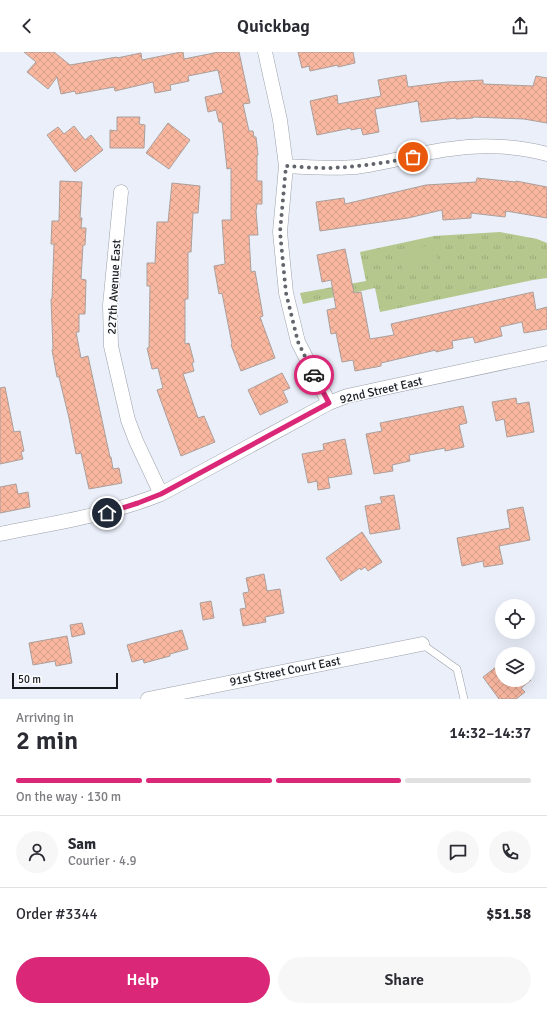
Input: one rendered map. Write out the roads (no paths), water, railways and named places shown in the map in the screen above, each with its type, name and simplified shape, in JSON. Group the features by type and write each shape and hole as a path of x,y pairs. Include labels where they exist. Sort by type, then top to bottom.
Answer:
{"street":[{"path":"265,52 280,120 286,166 280,232 286,293 298,342 329,403"},
{"path":"286,166 328,168 356,167 391,162 450,148 478,146 532,150 547,154"},
{"name":"227th Avenue East","path":"121,192 110,305 111,346 128,420 136,441 161,494"},
{"name":"92nd Street East","path":"0,534 107,513 161,494 329,403 347,396 547,353"},
{"name":"91st Street Court East","path":"148,699 422,644"}],"lane":[{"path":"422,644 457,669 464,699"}]}
